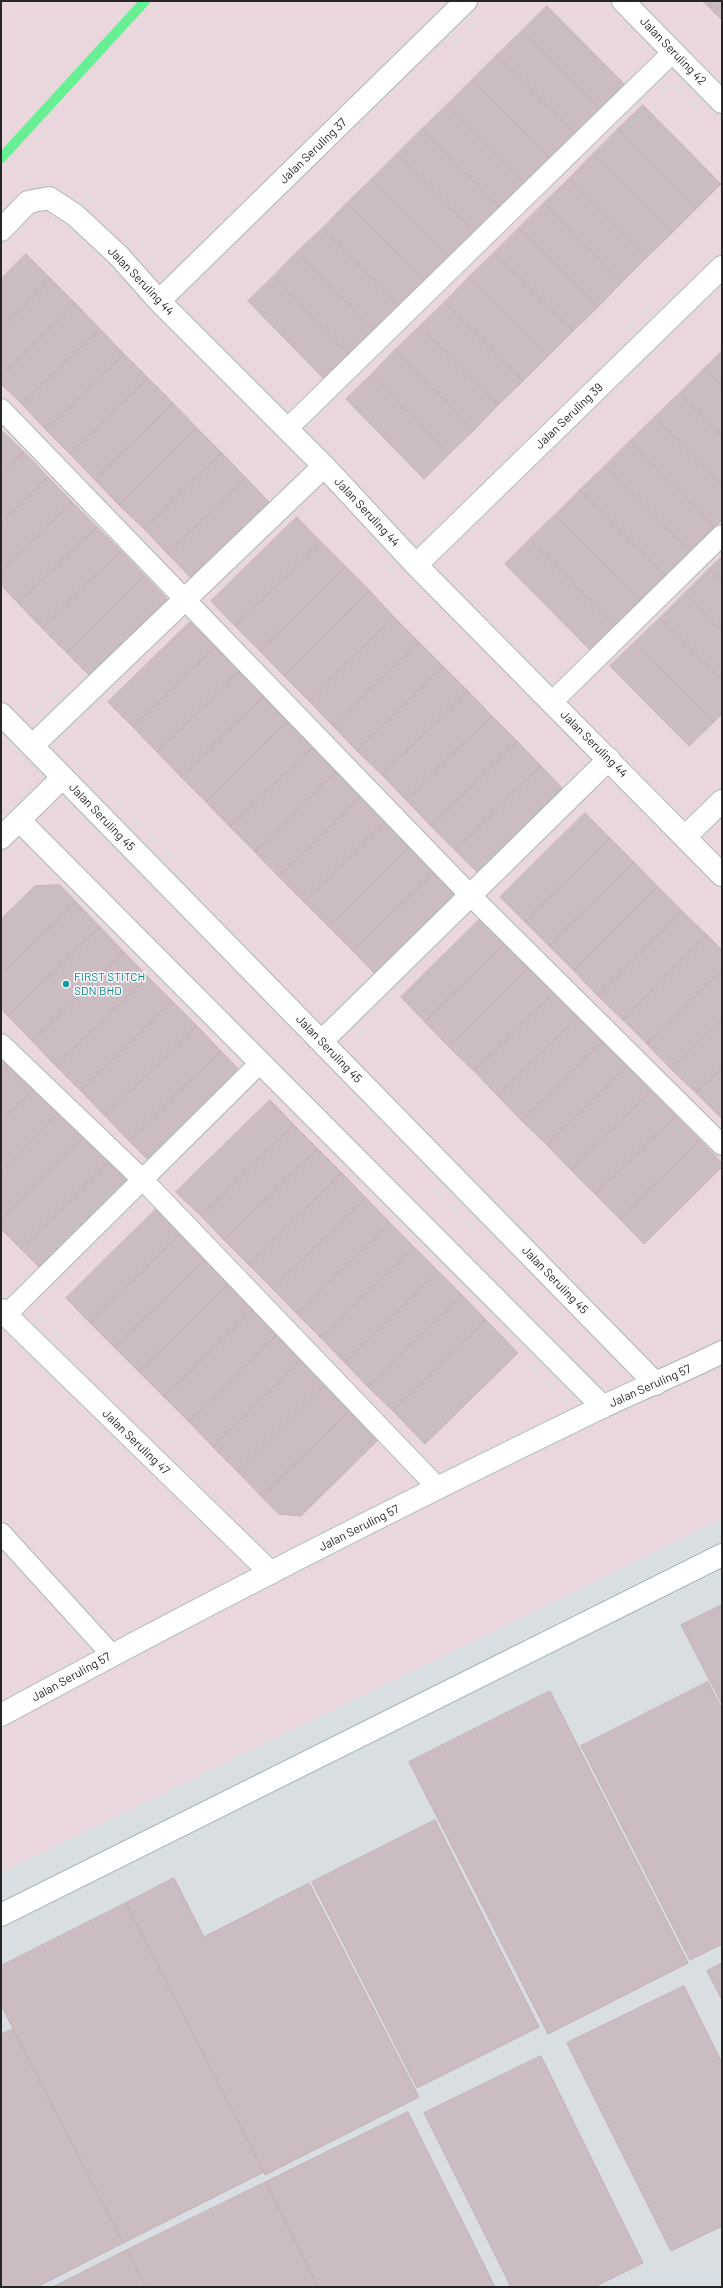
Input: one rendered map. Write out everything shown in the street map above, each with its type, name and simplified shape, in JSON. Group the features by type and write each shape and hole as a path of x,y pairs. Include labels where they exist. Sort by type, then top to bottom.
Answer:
{"street":[{"name":"Jalan Seruling 37","path":"159,301 466,1"},
{"name":"Jalan Seruling 42","path":"623,1 722,102"},
{"name":"Jalan Seruling 44","path":"1,230 28,202 49,198 75,215 118,256 159,301 324,466 416,565 609,759 722,876"},
{"name":"Jalan Seruling 39","path":"416,565 722,267"},
{"path":"32,746 324,466"},
{"name":"Jalan Seruling 45","path":"1,714 656,1384"},
{"path":"322,1042 609,759"},
{"path":"1,838 63,777"},
{"path":"685,837 722,802"},
{"path":"19,820 603,1407"},
{"name":"Jalan Seruling 47","path":"4,1313 271,1574"},
{"name":"Jalan Seruling 57","path":"1,1715 112,1655 438,1488 603,1407 656,1384 722,1352"},
{"path":"1,1915 722,1555"}],"lane":[{"path":"287,429 673,52"},
{"path":"1,409 471,896 722,1145"},
{"path":"552,702 722,535"},
{"path":"1,1044 143,1180 438,1488"},
{"path":"4,1313 143,1180 260,1062"},
{"path":"1,1533 112,1655"}],"shaded area":[{"path":"722,1519 722,2287 1,2287 1,1873"}],"building":[{"path":"703,1 714,1 708,6"},
{"path":"714,1 722,1 722,20 708,6"},
{"path":"547,6 625,85 600,109 522,31"},
{"path":"522,31 600,109 575,134 497,55"},
{"path":"497,55 575,134 550,159 472,80"},
{"path":"472,80 550,159 525,183 447,105"},
{"path":"447,105 525,183 500,208 422,129"},
{"path":"643,105 721,184 697,208 618,129"},
{"path":"422,129 500,208 475,233 397,154"},
{"path":"618,129 697,208 672,233 593,154"},
{"path":"397,154 475,233 450,257 372,179"},
{"path":"593,154 672,233 647,257 569,179"},
{"path":"372,179 450,257 425,282 347,203"},
{"path":"569,179 647,257 622,282 544,203"},
{"path":"347,203 425,282 400,307 323,228"},
{"path":"544,203 622,282 598,307 519,228"},
{"path":"323,228 400,307 375,331 297,252"},
{"path":"519,228 598,307 573,331 494,253"},
{"path":"297,252 375,331 350,356 273,277"},
{"path":"494,253 573,331 548,356 469,277"},
{"path":"26,254 51,279 1,328 1,279"},
{"path":"273,277 350,356 325,380 248,301"},
{"path":"469,277 548,356 523,381 445,302"},
{"path":"51,279 75,303 1,377 1,328"},
{"path":"445,302 523,381 498,405 420,326"},
{"path":"75,303 100,329 22,404 1,384 1,377"},
{"path":"420,326 498,405 474,430 395,350"},
{"path":"100,329 124,354 46,430 22,404"},
{"path":"395,350 474,430 449,454 371,375"},
{"path":"722,351 722,386 705,368"},
{"path":"124,354 148,378 70,454 46,430"},
{"path":"705,368 722,386 722,436 680,393"},
{"path":"371,375 449,454 424,479 346,399"},
{"path":"148,378 173,403 95,480 70,454"},
{"path":"680,393 722,436 722,485 655,417"},
{"path":"173,403 197,428 119,505 95,480"},
{"path":"655,417 722,485 722,520 714,527 630,441"},
{"path":"197,428 222,453 144,529 119,505"},
{"path":"1,430 24,452 1,474"},
{"path":"630,441 714,527 690,552 605,466"},
{"path":"24,452 48,477 1,523 1,474"},
{"path":"222,453 246,478 168,554 144,529"},
{"path":"605,466 690,552 665,576 580,490"},
{"path":"48,477 72,502 1,572 1,523"},
{"path":"246,478 270,503 192,579 168,554"},
{"path":"580,490 665,576 640,601 555,515"},
{"path":"72,502 97,527 18,603 1,585 1,572"},
{"path":"555,515 640,601 615,626 530,539"},
{"path":"297,517 321,542 235,626 211,601"},
{"path":"97,527 121,551 42,628 18,603"},
{"path":"530,539 615,626 590,650 505,564"},
{"path":"321,542 346,567 260,651 235,626"},
{"path":"121,551 145,576 67,653 42,628"},
{"path":"722,557 722,582 709,569"},
{"path":"346,567 370,591 284,676 260,651"},
{"path":"709,569 722,582 722,632 685,593"},
{"path":"145,576 169,601 91,677 67,653"},
{"path":"370,591 394,617 309,701 284,676"},
{"path":"685,593 722,632 722,681 660,618"},
{"path":"394,617 419,642 333,726 309,701"},
{"path":"660,618 722,681 722,714 714,722 635,642"},
{"path":"190,622 215,647 133,727 108,702"},
{"path":"419,642 443,666 357,751 333,726"},
{"path":"635,642 714,722 689,746 610,666"},
{"path":"215,647 239,672 157,752 133,727"},
{"path":"443,666 468,691 382,775 357,751"},
{"path":"239,672 264,696 181,777 157,752"},
{"path":"468,691 492,716 406,800 382,775"},
{"path":"264,696 288,721 206,802 181,777"},
{"path":"492,716 517,741 431,826 406,800"},
{"path":"288,721 313,747 230,827 206,802"},
{"path":"517,741 541,766 455,850 431,826"},
{"path":"313,747 337,771 255,852 230,827"},
{"path":"541,766 565,791 480,875 455,850"},
{"path":"337,771 361,796 279,877 255,852"},
{"path":"361,796 386,821 304,902 279,877"},
{"path":"585,813 610,838 525,922 500,897"},
{"path":"386,821 410,846 329,927 304,902"},
{"path":"610,838 634,862 549,946 525,922"},
{"path":"410,846 435,871 353,951 329,927"},
{"path":"634,862 658,887 574,971 549,946"},
{"path":"435,871 459,896 377,976 353,951"},
{"path":"60,885 76,902 1,975 1,919 35,886"},
{"path":"658,887 682,911 598,996 574,971"},
{"path":"76,902 100,927 8,1016 1,1009 1,975"},
{"path":"682,911 707,935 623,1020 598,996"},
{"path":"481,918 505,943 425,1022 401,997"},
{"name":"FIRST STITCH SDN BHD","path":"100,927 124,952 32,1041 8,1016"},
{"path":"707,935 722,950 722,970 647,1044 623,1020"},
{"path":"505,943 529,967 449,1047 425,1022"},
{"path":"124,952 148,977 56,1066 32,1041"},
{"path":"529,967 554,993 474,1071 449,1047"},
{"path":"722,970 722,1018 671,1069 647,1044"},
{"path":"148,977 172,1001 81,1091 56,1066"},
{"path":"554,993 578,1017 498,1096 474,1071"},
{"path":"172,1001 197,1026 105,1116 81,1091"},
{"path":"578,1017 602,1042 522,1121 498,1096"},
{"path":"722,1018 722,1068 696,1093 671,1069"},
{"path":"197,1026 221,1051 129,1141 105,1116"},
{"path":"602,1042 627,1066 547,1145 522,1121"},
{"path":"221,1051 245,1076 153,1165 129,1141"},
{"path":"1,1053 11,1063 1,1073"},
{"path":"11,1063 35,1088 1,1122 1,1073"},
{"path":"627,1066 651,1091 571,1170 547,1145"},
{"path":"722,1068 722,1117 721,1118 696,1093"},
{"path":"35,1088 60,1112 1,1171 1,1122"},
{"path":"651,1091 676,1116 595,1194 571,1170"},
{"path":"270,1100 294,1125 201,1216 176,1192"},
{"path":"60,1112 84,1137 1,1220 1,1171"},
{"path":"676,1116 700,1140 620,1219 595,1194"},
{"path":"294,1125 318,1149 224,1240 201,1216"},
{"path":"84,1137 109,1162 21,1249 1,1229 1,1220"},
{"path":"700,1140 722,1163 722,1167 644,1244 620,1219"},
{"path":"318,1149 342,1173 249,1265 224,1240"},
{"path":"109,1162 133,1187 46,1274 21,1249"},
{"path":"342,1173 366,1198 273,1289 249,1265"},
{"path":"366,1198 390,1223 297,1314 273,1289"},
{"path":"156,1209 180,1234 90,1323 66,1298"},
{"path":"390,1223 414,1247 321,1338 297,1314"},
{"path":"180,1234 205,1259 115,1348 90,1323"},
{"path":"414,1247 438,1271 345,1363 321,1338"},
{"path":"205,1259 229,1284 139,1372 115,1348"},
{"path":"438,1271 462,1295 368,1387 345,1363"},
{"path":"229,1284 254,1308 164,1397 139,1372"},
{"path":"462,1295 486,1320 393,1411 368,1387"},
{"path":"254,1308 278,1334 189,1422 164,1397"},
{"path":"486,1320 518,1353 425,1444 393,1411"},
{"path":"278,1334 303,1358 213,1447 189,1422"},
{"path":"303,1358 327,1383 238,1472 213,1447"},
{"path":"327,1383 352,1408 262,1497 238,1472"},
{"path":"352,1408 381,1437 301,1516 279,1514 262,1497"},
{"path":"722,1605 722,1704 681,1625"},
{"path":"708,1682 722,1709 722,1944 690,1960 581,1746"},
{"path":"550,1691 688,1963 548,2034 409,1762"},
{"path":"435,1820 539,2027 417,2088 312,1882"},
{"path":"174,1878 204,1937 309,1883 419,2097 265,2175 126,1903"},
{"path":"126,1903 264,2172 123,2243 1,2005 1,1966"},
{"path":"722,1963 722,2000 707,1971"},
{"path":"684,1986 722,2063 722,2226 671,2251 567,2043"},
{"path":"13,2029 123,2243 37,2287 1,2287 1,2035"},
{"path":"541,2056 643,2263 594,2287 511,2287 424,2113"},
{"path":"408,2112 495,2287 318,2287 266,2182"},
{"path":"266,2182 318,2287 146,2287 127,2250"},
{"path":"127,2250 146,2287 53,2287"}],"waterway":[{"path":"1,158 145,1"}],"place":[{"name":"FIRST STITCH SDN BHD","path":"66,984"}]}
